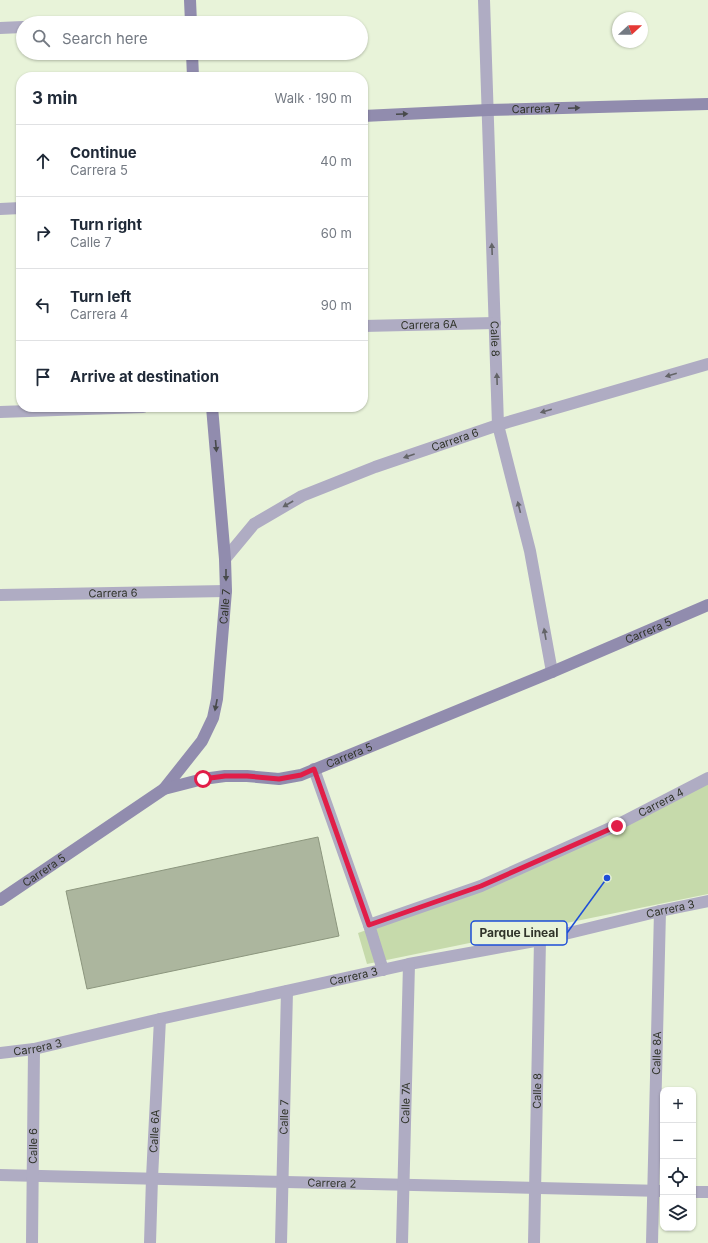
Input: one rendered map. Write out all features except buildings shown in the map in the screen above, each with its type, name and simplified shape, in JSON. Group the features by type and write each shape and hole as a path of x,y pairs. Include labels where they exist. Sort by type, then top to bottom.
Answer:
{"street":[{"path":"190,0 191,16"},
{"name":"Calle 8","path":"484,0 498,425 530,551 552,672"},
{"path":"0,28 16,27"},
{"path":"192,60 193,72"},
{"name":"Carrera 7","path":"368,116 488,110 708,104"},
{"path":"0,209 16,208"},
{"name":"Carrera 6A","path":"368,326 495,323"},
{"name":"Carrera 6","path":"226,559 254,524 302,496 375,467 498,425 708,364"},
{"path":"0,412 16,411"},
{"name":"Calle 7","path":"164,789 202,741 213,718 217,699 226,592 226,559 212,412"},
{"name":"Carrera 6","path":"0,595 226,592"},
{"name":"Carrera 5","path":"0,900 164,789 203,779 225,776 247,776 279,779 301,775 552,672 708,605"},
{"path":"314,769 369,925 383,970"},
{"name":"Carrera 4","path":"369,925 481,886 617,826 708,778"},
{"name":"Carrera 3","path":"0,1053 34,1049 160,1019 409,964 540,940 660,911 708,902"},
{"name":"Calle 8A","path":"652,1243 658,1191 660,911"},
{"name":"Calle 8","path":"534,1243 540,940"},
{"name":"Calle 7A","path":"402,1243 409,964"},
{"name":"Calle 7","path":"281,1243 287,991"},
{"name":"Calle 6A","path":"150,1243 160,1019"},
{"name":"Calle 6","path":"32,1243 34,1049"},
{"name":"Carrera 2","path":"0,1175 658,1191"},
{"path":"696,1192 708,1192"}],"green space":[{"path":"708,782 708,894 367,964 358,933 477,891"}],"place":[{"name":"Parque Lineal","path":"607,878"}],"route":[{"path":"203,779 225,776 247,776 279,779 301,775 314,769 369,925 481,886 617,826"}]}
